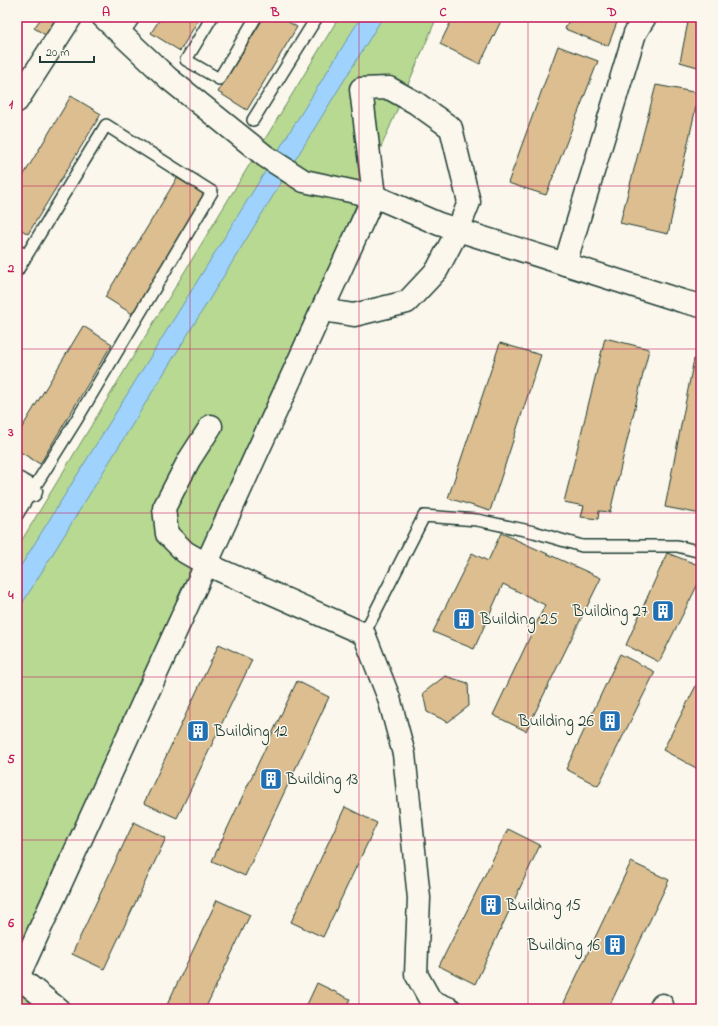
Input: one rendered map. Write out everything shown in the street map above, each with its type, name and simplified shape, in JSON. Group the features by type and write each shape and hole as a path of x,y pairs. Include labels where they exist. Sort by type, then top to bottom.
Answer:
{"street":[{"path":"17,101 71,17"},
{"path":"565,264 635,33 644,17"},
{"path":"116,22 168,78 265,156 304,181 374,196 439,224 701,306"},
{"path":"58,1009 18,977 206,564 374,196 361,89 390,88 416,103 451,128 469,202 458,230 437,270 407,302 354,315 322,310"},
{"path":"211,426 189,460 164,508 167,534 186,552 206,564 364,634 389,698 404,754 419,898 416,974 431,1001 450,1009"}],"lane":[{"path":"212,17 186,60 219,79 256,17"},
{"path":"253,120 314,18"},
{"path":"17,271 22,253 106,125 212,192 77,419 24,487 17,515"},
{"path":"364,634 424,516 478,520 534,532 582,546 677,546 701,552"}],"green space":[{"path":"339,17 437,17 212,541 20,954 17,952 17,548"},
{"path":"17,991 40,1009 17,1009"}],"water":[{"path":"361,17 383,17 17,612 17,572"}],"building":[{"path":"42,17 53,17 57,20 47,36 34,28"},
{"path":"161,17 200,17 180,51 151,33"},
{"path":"264,17 280,17 297,27 247,110 218,92"},
{"path":"453,17 503,17 480,64 440,44"},
{"path":"570,17 619,17 608,46 565,29"},
{"path":"689,17 701,17 701,68 680,62"},
{"path":"558,46 598,61 546,195 508,183"},
{"path":"656,85 699,93 668,234 620,223"},
{"path":"71,96 101,114 28,234 17,227 17,186"},
{"path":"177,178 206,195 134,315 105,297"},
{"path":"83,326 112,344 40,464 17,450 17,436"},
{"path":"605,338 649,349 610,512 599,511 598,519 581,517 584,506 564,502"},
{"path":"500,343 541,355 490,511 448,498"},
{"path":"694,359 701,361 701,514 665,507"},
{"name":"Building 25","path":"501,533 601,578 526,731 493,715 545,605 503,584 474,649 433,632 472,553 488,561"},
{"name":"Building 27","path":"667,553 701,566 701,578 659,662 626,645"},
{"name":"Building 12","path":"219,644 252,660 177,818 144,803"},
{"name":"Building 26","path":"620,654 655,672 598,786 566,769"},
{"path":"445,676 468,683 469,706 448,722 427,712 423,693"},
{"path":"701,676 701,763 698,769 663,750"},
{"name":"Building 13","path":"297,681 329,697 245,876 212,861"},
{"path":"345,807 377,823 323,937 291,922"},
{"path":"134,822 166,838 104,969 72,954"},
{"name":"Building 15","path":"508,829 540,845 475,984 439,966"},
{"name":"Building 16","path":"631,862 669,880 608,1009 561,1009"},
{"path":"217,900 250,915 205,1009 165,1009"},
{"path":"317,983 350,999 345,1009 305,1009"}],"place":[{"name":"Building 27","path":"663,611"},
{"name":"Building 25","path":"464,619"},
{"name":"Building 26","path":"610,721"},
{"name":"Building 12","path":"198,731"},
{"name":"Building 13","path":"271,779"},
{"name":"Building 15","path":"491,905"},
{"name":"Building 16","path":"615,945"}]}
